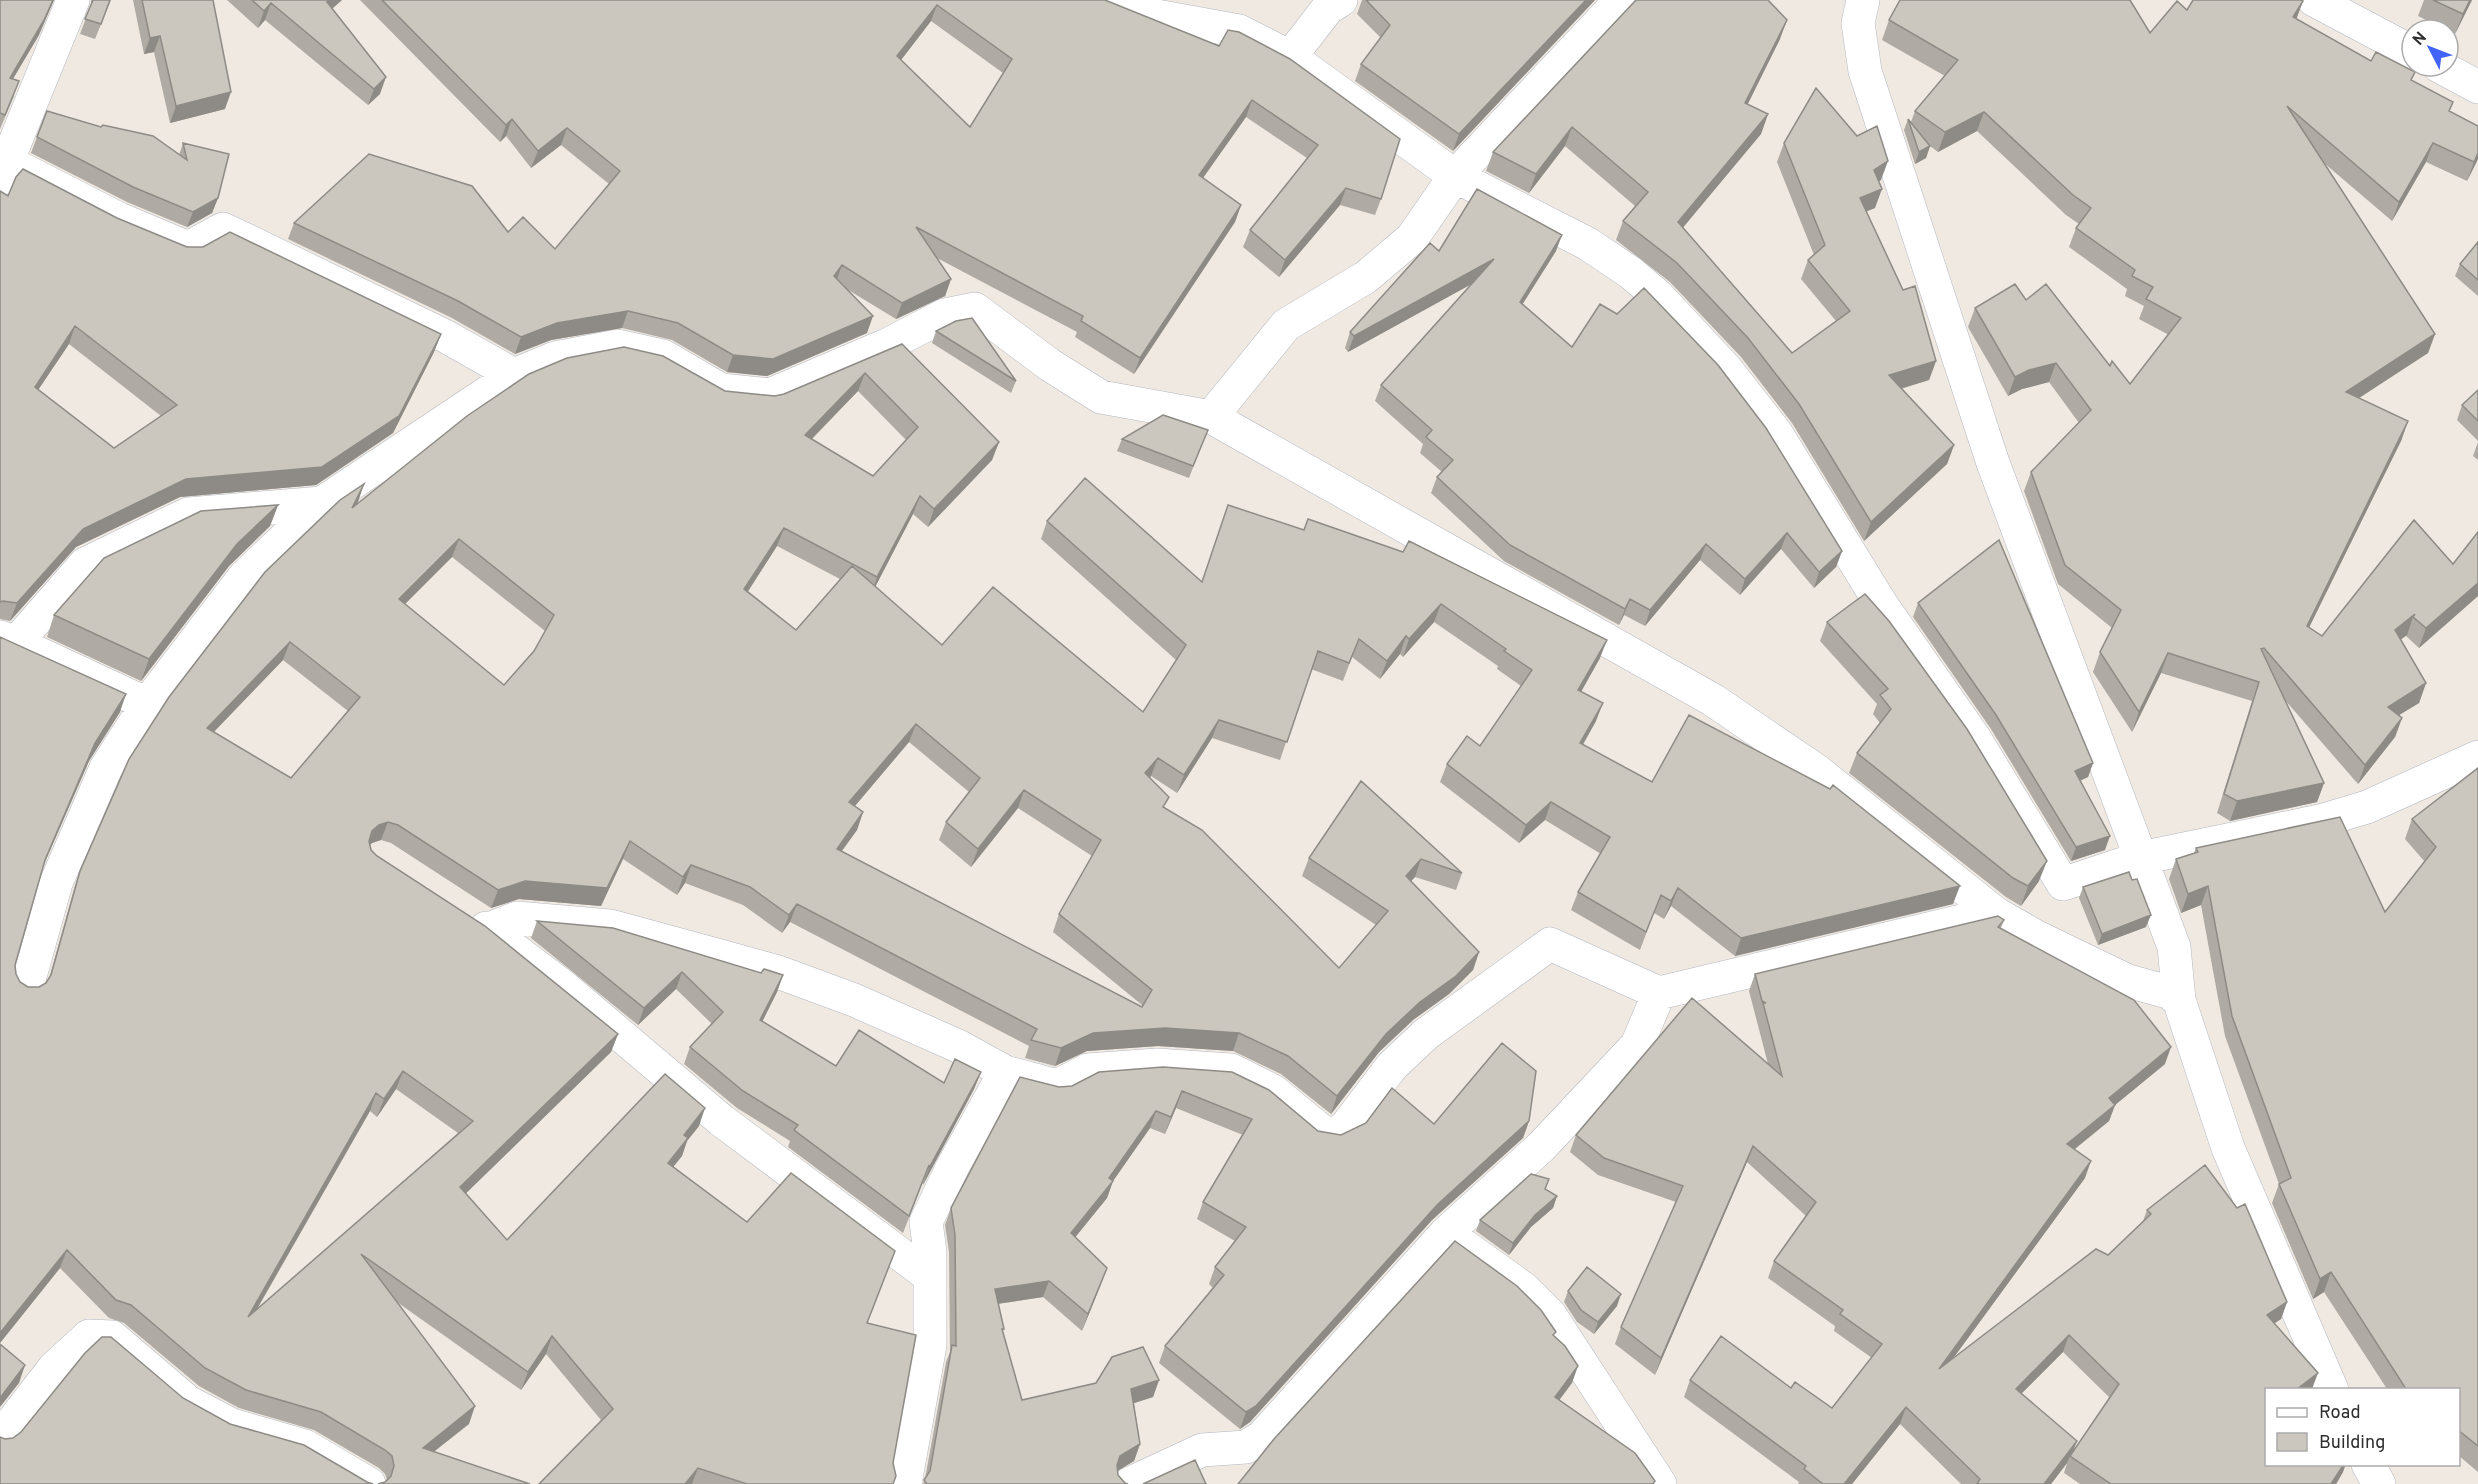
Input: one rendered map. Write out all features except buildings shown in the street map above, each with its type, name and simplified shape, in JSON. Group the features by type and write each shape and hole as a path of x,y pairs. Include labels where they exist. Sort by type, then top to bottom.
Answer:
{"street":[{"path":"73,0 3,165 188,248 223,229 445,336 514,375"},
{"path":"1107,0 1129,10 1239,31 1290,57 1455,176 1588,244 1631,273 1658,296 1726,369 1776,433 1881,604 1975,739 2063,884 2141,858 2320,821 2348,813 2367,807 2478,757"},
{"path":"1290,57 1328,8 1341,0"},
{"path":"1211,417 1286,325 1323,300 1366,277 1412,238 1455,176 1621,0"},
{"path":"1863,0 1858,23 1865,71 1993,463 2174,947 2179,1000 2228,1148 2332,1388"},
{"path":"2314,0 2400,46"},
{"path":"2460,77 2478,87"},
{"path":"27,987 56,883 106,768 147,704 244,577 322,503 514,375 555,358 618,346 663,356 721,390 770,395 887,345 945,315 975,309 1050,365 1101,397 1211,417 1713,700 1817,771 1995,913 2035,936 2128,981 2168,992 2179,1000"},
{"path":"147,704 8,640 85,564 188,514 322,503"},
{"path":"459,910 489,929 565,988 721,1120 928,1275"},
{"path":"489,929 517,918 610,926 778,972 854,1000 958,1046 1005,1072 1057,1086 1088,1070 1157,1065 1231,1070 1273,1091 1324,1133 1335,1133 1346,1128 1392,1066 1426,1034 1550,944 1659,993 1995,913"},
{"path":"1129,1484 1202,1450 1253,1444 1446,1233 1541,1146 1637,1045 1659,993"},
{"path":"905,1484 930,1345 928,1275 930,1252 926,1222 952,1168 1005,1072"},
{"path":"1446,1233 1523,1288 1550,1315 1660,1484"},
{"path":"0,1438 54,1368 89,1336 112,1337 188,1402 232,1425 305,1446 369,1484"},
{"path":"2369,1466 2379,1484"}]}
